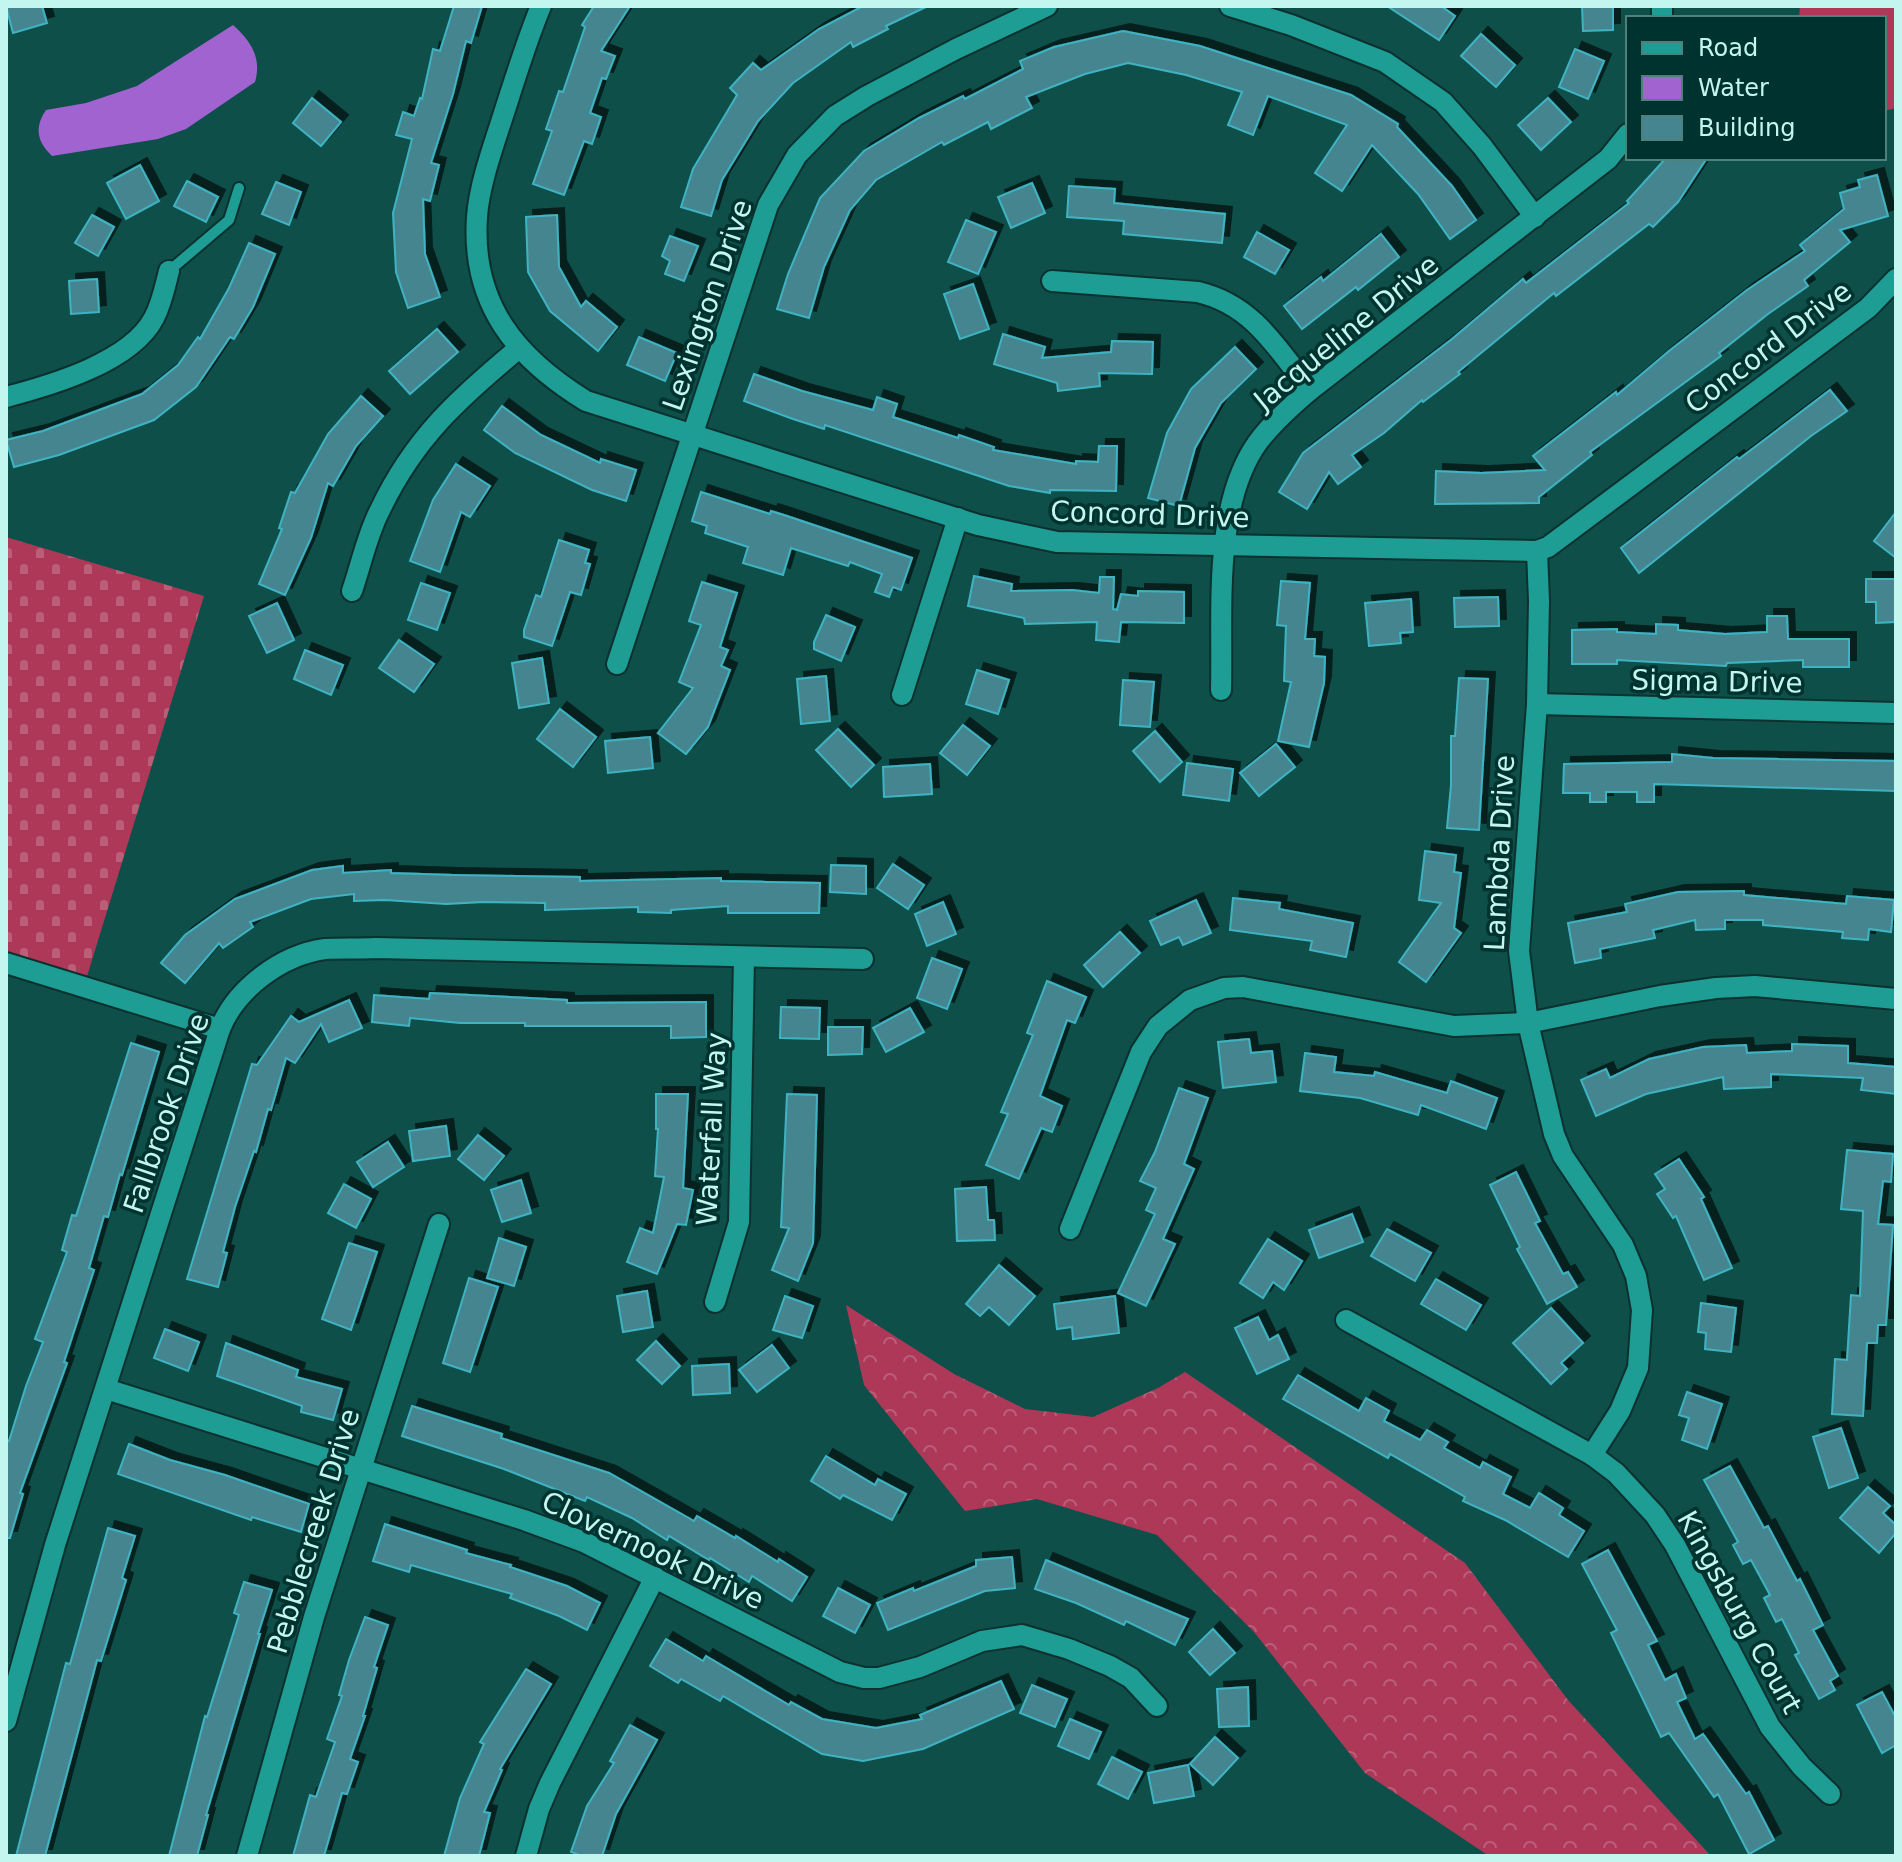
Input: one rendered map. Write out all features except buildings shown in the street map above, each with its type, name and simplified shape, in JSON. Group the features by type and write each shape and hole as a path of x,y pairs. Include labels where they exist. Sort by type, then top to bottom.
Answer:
{"street":[{"name":"Concord Drive","path":"541,6 492,151 477,216 479,262 484,287 493,308 519,348 553,381 586,401 958,518 1057,542 1537,551 1548,547 1868,308 1896,279"},
{"name":"Lexington Drive","path":"617,664 768,205 797,155 835,116 867,96 1047,6"},
{"path":"1230,6 1291,25 1385,62 1443,102 1482,146 1535,217"},
{"name":"Jacqueline Drive","path":"1221,690 1224,545 1232,498 1257,443 1282,414 1310,390 1608,159 1626,136"},
{"path":"6,397 106,362 128,347 153,321 169,271"},
{"path":"1052,281 1198,292 1219,297 1256,321 1310,390"},
{"path":"352,591 378,512 409,455 428,431 476,383 519,348"},
{"path":"902,695 958,518"},
{"name":"Lambda Drive","path":"1537,551 1537,704 1519,951 1528,1023 1554,1134 1563,1156 1623,1245 1636,1276 1642,1310 1638,1368 1620,1411 1592,1455"},
{"name":"Sigma Drive","path":"1537,704 1896,713"},
{"name":"Fallbrook Drive","path":"6,1721 55,1545 220,1029 225,1017 250,984 292,958 323,949 863,959"},
{"name":"Waterfall Way","path":"715,1302 739,1222 744,957"},
{"path":"6,963 220,1029"},
{"path":"1070,1229 1141,1052 1158,1026 1190,1000 1224,988 1243,987 1454,1026 1528,1023 1716,988 1755,986 1896,999"},
{"name":"Pebblecreek Drive","path":"247,1856 314,1617 439,1224"},
{"name":"Kingsburg Court","path":"1346,1320 1592,1455 1616,1473 1655,1515 1675,1545 1770,1727 1802,1767 1830,1794"},
{"name":"Clovernook Drive","path":"106,1389 524,1520 584,1542 840,1672 879,1678 920,1667 997,1636 1022,1635 1069,1649 1110,1666 1131,1678 1157,1706"},
{"path":"526,1856 550,1783 655,1577"}],"lane":[{"path":"169,271 229,220 239,188"}],"green space":[{"path":"1800,6 1896,6 1896,108 1886,110 1886,16 1799,16"},
{"path":"6,537 204,596 84,986 6,963"},
{"path":"846,1305 954,1374 1025,1409 1093,1417 1158,1388 1185,1372 1465,1563 1568,1700 1711,1856 1489,1856 1365,1773 1254,1632 1157,1535 1037,1499 965,1511 864,1385"}],"water":[{"path":"233,25 253,50 257,65 255,82 186,129 158,139 52,156 43,145 39,128 46,110 86,103 137,86"}]}
